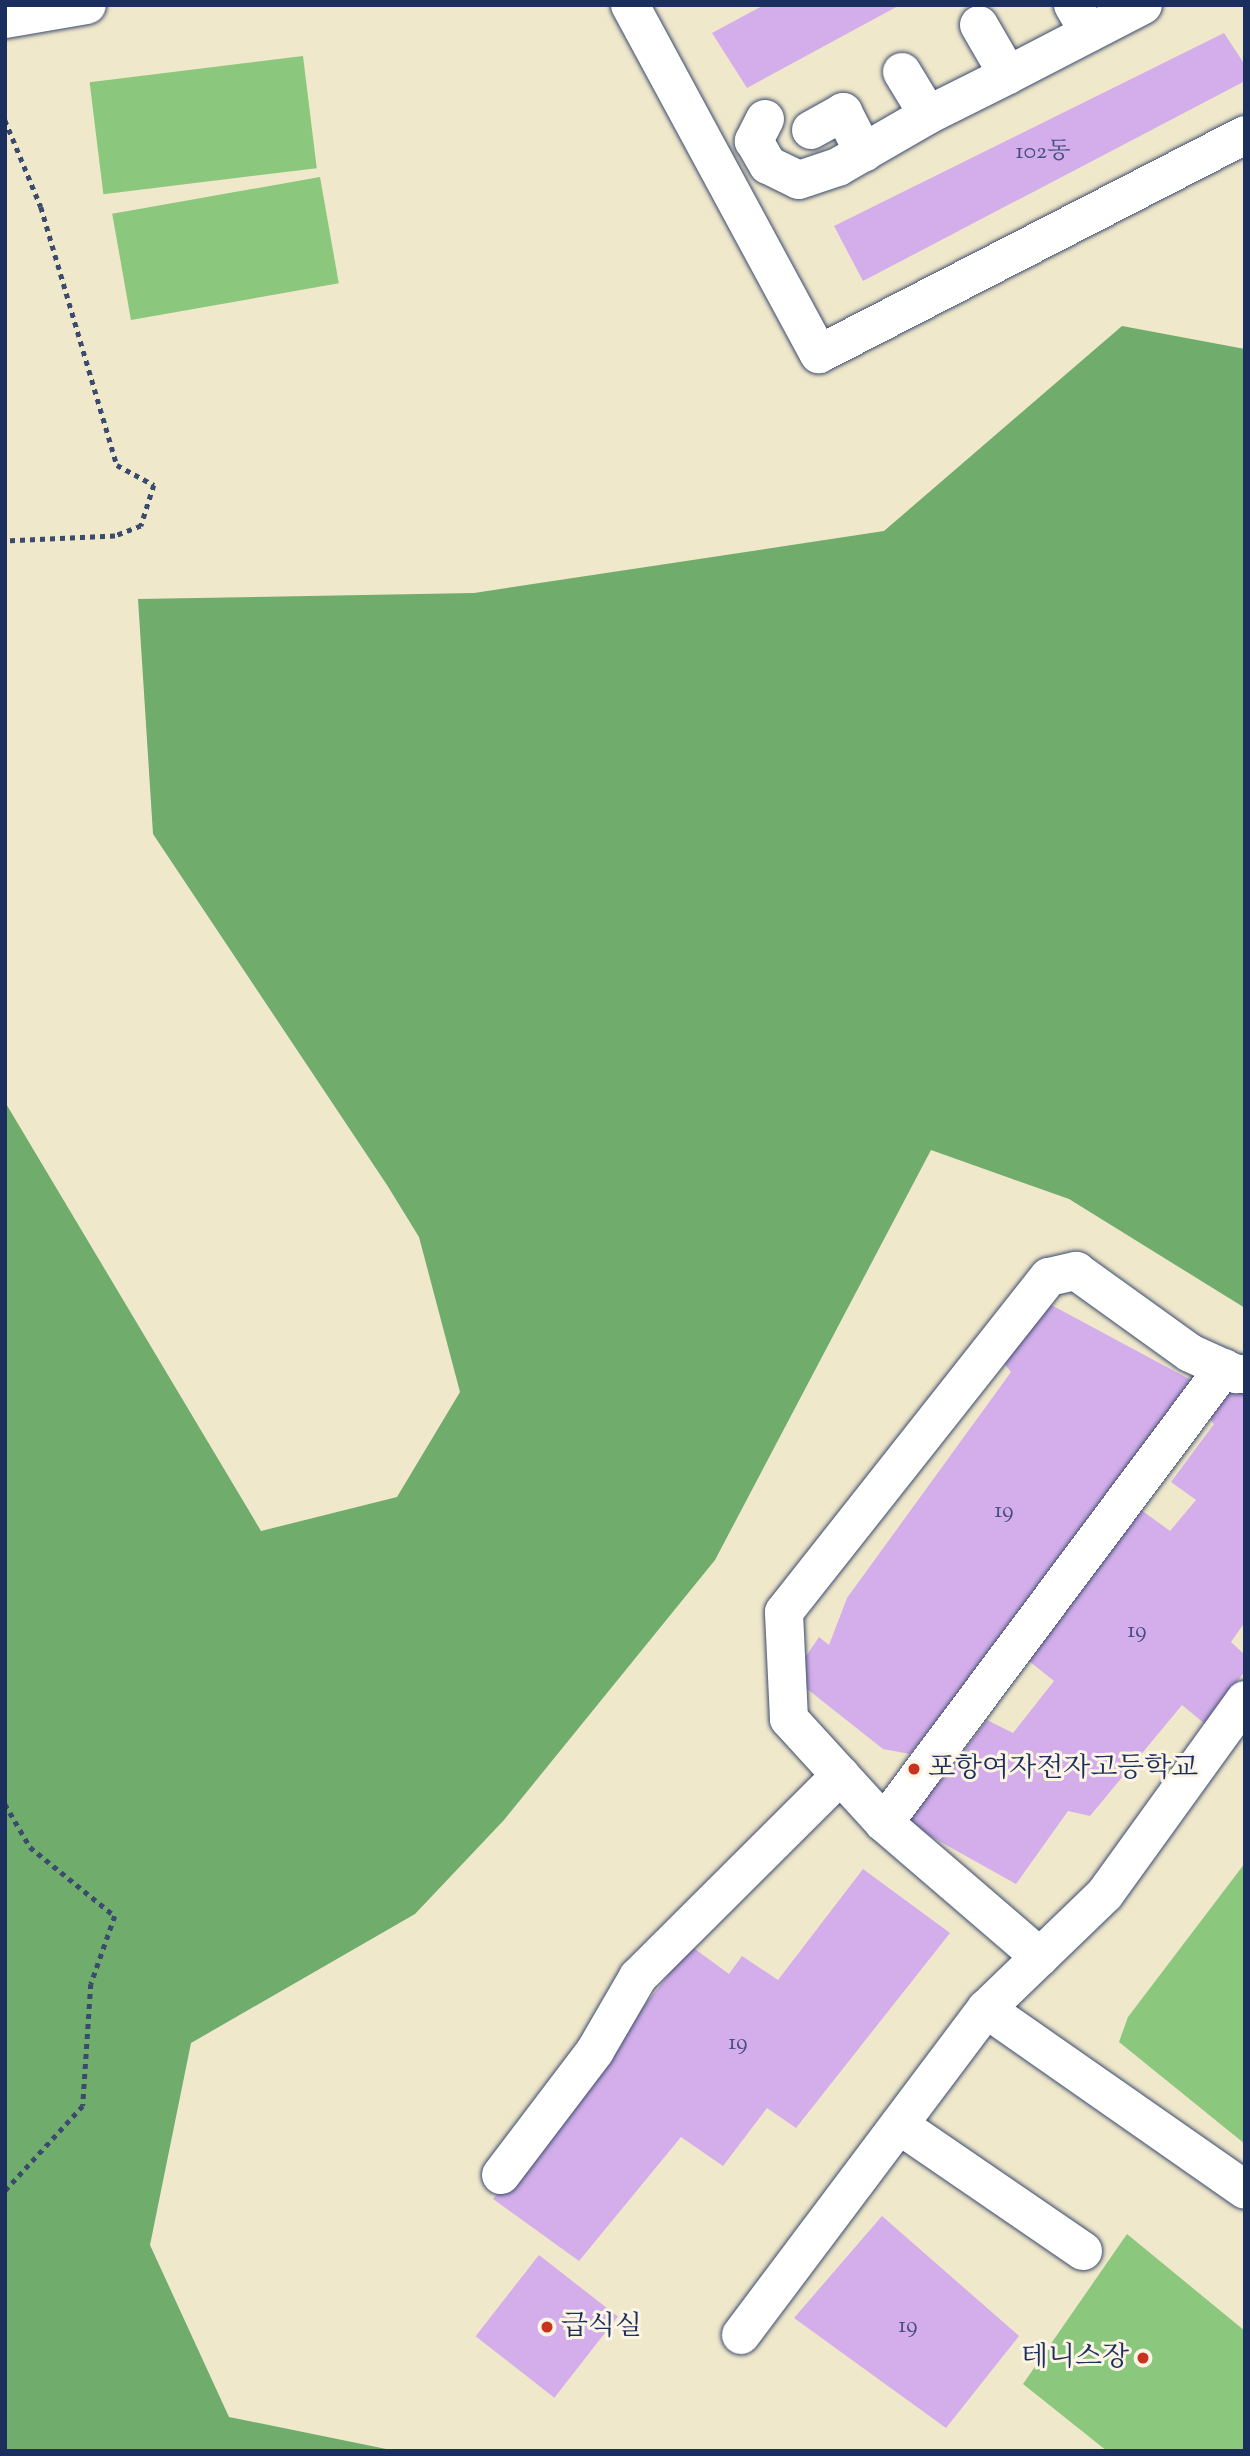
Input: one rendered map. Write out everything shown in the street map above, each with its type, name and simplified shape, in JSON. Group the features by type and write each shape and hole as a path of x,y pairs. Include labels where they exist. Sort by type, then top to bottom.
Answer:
{"street":[{"path":"5,19 87,5"},
{"path":"630,5 819,354 1245,135"},
{"path":"765,119 754,141 768,165 799,180 838,167 928,115 1008,75 1082,19 1143,5"},
{"path":"979,25 1008,75"},
{"path":"902,72 928,115"},
{"path":"811,130 844,112 864,153"},
{"path":"884,1823 1234,1371 1190,1353 1076,1271 1049,1277 783,1612 789,1719 884,1823 1040,1957"},
{"path":"741,2335 986,2008 1105,1894 1245,1700"},
{"path":"501,2175 595,2051 638,1977 841,1775"},
{"path":"986,2008 1245,2190"},
{"path":"900,2125 1083,2251"}],"path":[{"path":"5,120 41,207 117,465 154,485 141,526 115,536 5,541"},
{"path":"5,1804 30,1847 115,1916 91,1984 83,2106 5,2191"}],"green space":[{"path":"303,56 317,168 103,194 90,82"},
{"path":"320,177 339,283 131,320 112,214"},
{"path":"1122,326 1245,349 1245,1308 1069,1199 931,1150 715,1560 504,1820 415,1914 191,2043 150,2245 229,2417 396,2451 5,2451 5,1102 261,1531 397,1497 460,1392 419,1237 153,834 138,599 474,593 884,531"},
{"path":"1245,1863 1245,2144 1119,2042 1128,2017"},
{"name":"테니스장","path":"1127,2234 1245,2331 1245,2451 1107,2451 1023,2384"}],"building":[{"path":"764,5 900,5 747,88 712,33"},
{"path":"1224,33 1245,65 1245,81 863,281 834,226"},
{"path":"1042,1300 1191,1380 1052,1579 910,1754 883,1749 792,1677 819,1637 829,1645 847,1598 1011,1372 998,1356"},
{"path":"1245,1382 1245,1622 1231,1642 1245,1655 1245,1671 1205,1724 1182,1705 1090,1816 1068,1811 1016,1884 898,1818 929,1774 940,1782 987,1720 1013,1733 1054,1681 1019,1653 1137,1507 1170,1531 1196,1500 1171,1482 1214,1424 1201,1408"},
{"path":"863,1869 950,1933 796,2128 767,2108 723,2166 681,2137 579,2261 493,2199 691,1946 729,1974 742,1956 778,1980"},
{"path":"882,2216 1019,2336 946,2428 794,2318"},
{"name":"급식실","path":"539,2255 618,2317 554,2398 476,2336"}],"place":[{"name":"포항여자전자고등학교","path":"914,1769"},
{"name":"급식실","path":"547,2327"},
{"name":"테니스장","path":"1143,2358"}]}
